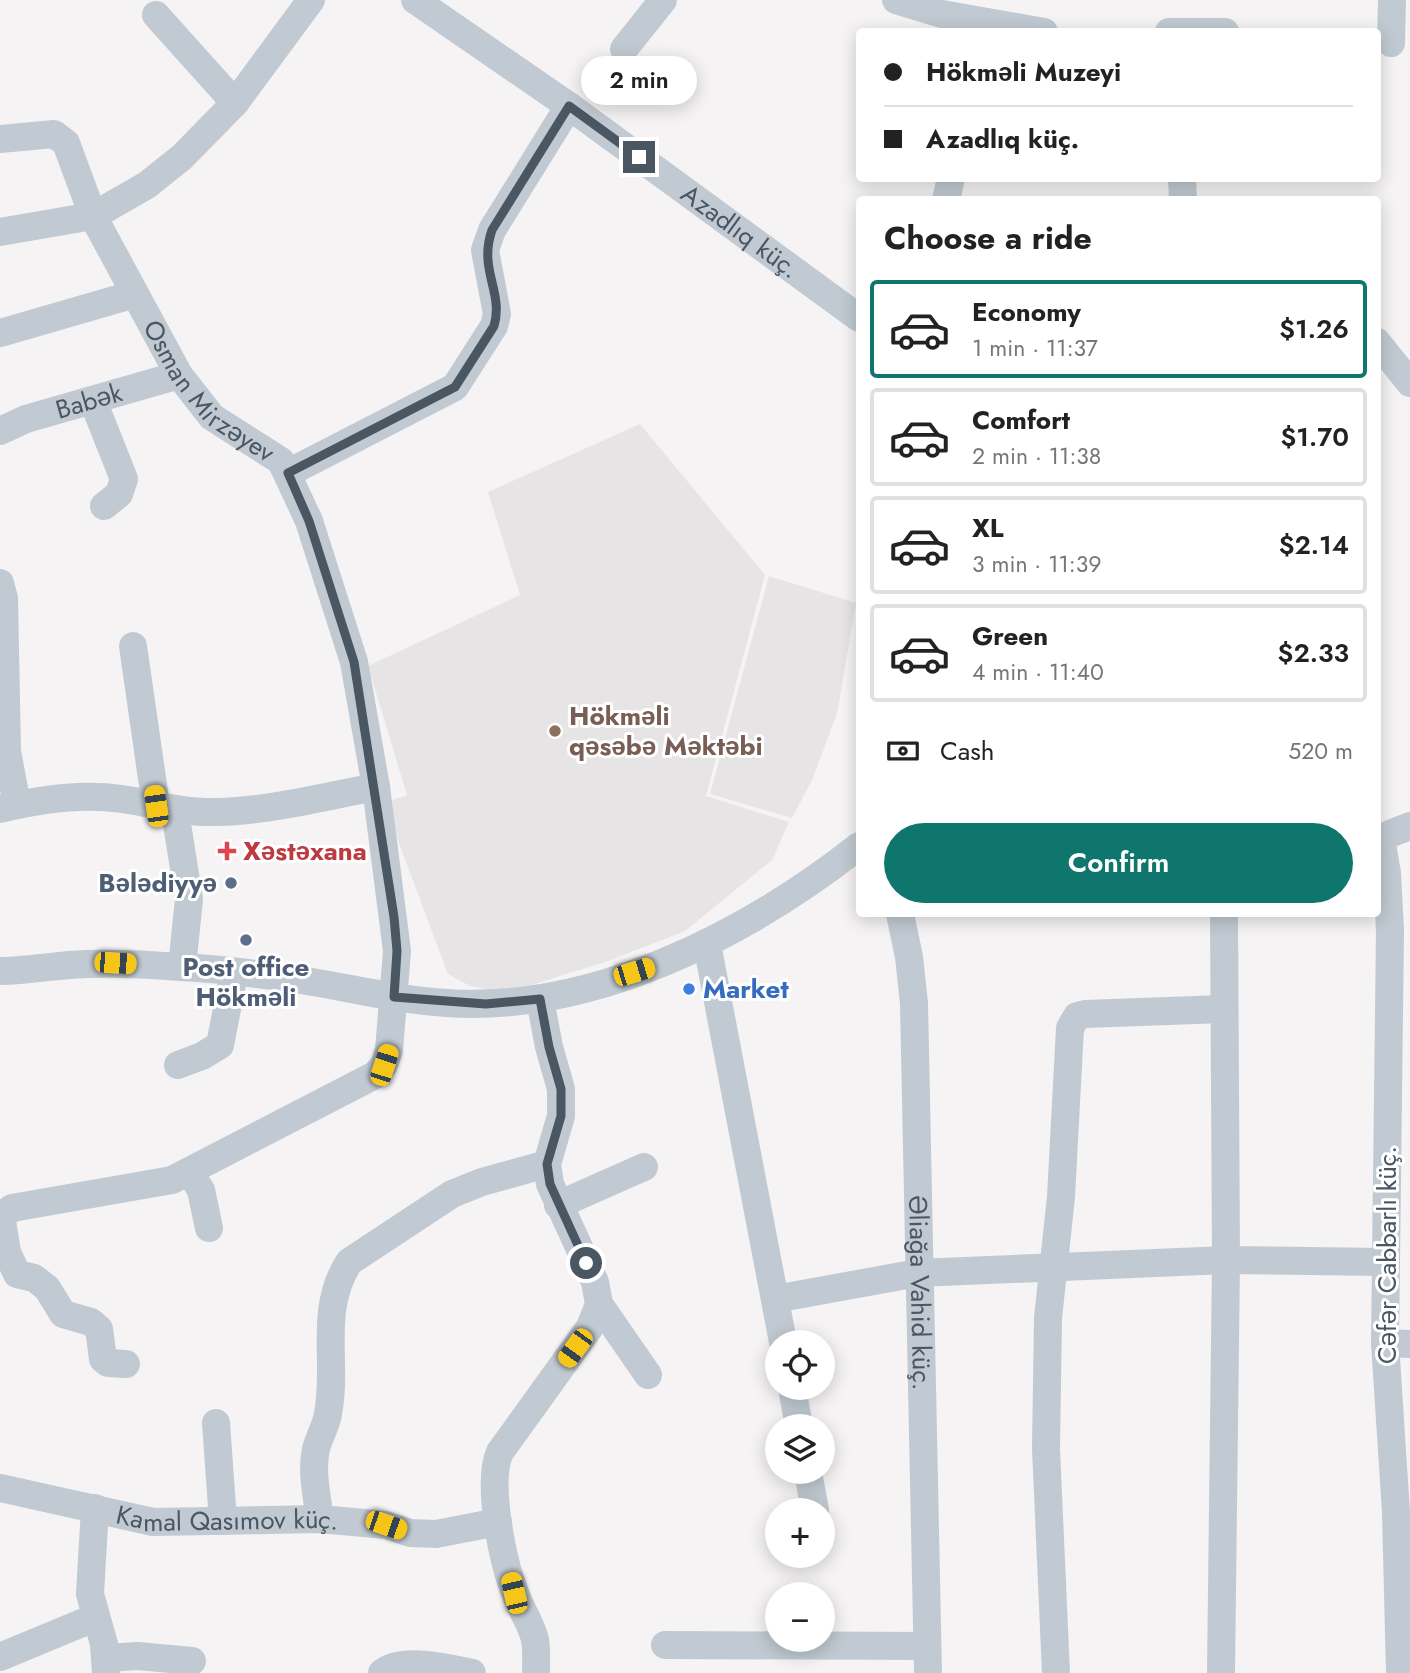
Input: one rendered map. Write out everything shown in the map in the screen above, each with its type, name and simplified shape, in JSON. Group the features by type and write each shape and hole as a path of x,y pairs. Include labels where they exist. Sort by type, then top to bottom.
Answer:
{"street":[{"path":"0,232 93,216 147,184 182,158 235,103 311,0"},
{"name":"Azadlıq küç.","path":"415,0 569,106 856,315"},
{"path":"624,50 663,0"},
{"path":"895,0 1027,28"},
{"path":"1392,0 1393,43"},
{"path":"156,15 235,103"},
{"path":"288,473 455,387 494,326 497,314 485,250 492,230 569,106"},
{"name":"Osman Mirzəyev","path":"0,139 54,134 66,143 93,216 179,375 212,417 265,449 281,461 288,473 309,521 354,662 376,787 397,951 388,1050 384,1065 375,1075 190,1172 152,1185 12,1208 1,1216"},
{"path":"0,332 135,294"},
{"path":"1381,347 1410,383"},
{"name":"Babək","path":"0,431 26,419 179,375"},
{"path":"93,401 124,479 119,494 103,506"},
{"path":"0,583 4,598 4,751 9,807 58,797 120,799 165,809 235,810 376,787"},
{"path":"133,646 165,809 189,899 182,967"},
{"path":"1381,837 1410,826"},
{"name":"Cəfər Cabbarlı küç.","path":"1381,847 1387,873 1390,930 1385,1262 1397,1344 1396,1512 1400,1673"},
{"path":"0,971 115,963 234,972 394,997 486,1004 540,999 656,965 708,944 779,905 856,848"},
{"name":"Əliağa Vahid küç.","path":"901,917 909,957 914,1003 928,1660"},
{"path":"1220,1673 1226,1260 1224,917"},
{"path":"708,944 781,1330"},
{"path":"178,1065 202,1056 220,1045 234,972"},
{"path":"536,1673 535,1640 514,1593 498,1522 492,1482 494,1465 590,1327 598,1304 595,1282 558,1205 547,1164 561,1116 561,1089 549,1047 540,999"},
{"path":"1056,1673 1046,1449 1048,1318 1061,1197 1070,1028 1077,1016 1223,1009"},
{"path":"320,1519 314,1468 316,1449 328,1413 332,1301 349,1262 452,1194 482,1182 547,1164"},
{"path":"558,1205 644,1167"},
{"path":"190,1172 201,1191 209,1228"},
{"path":"1,1216 6,1252 17,1274 34,1279 47,1288 63,1314 91,1322 99,1329 103,1359 108,1363 126,1364"},
{"path":"775,1299 918,1273 1226,1260 1385,1262"},
{"path":"598,1304 649,1375"},
{"path":"216,1423 223,1521"},
{"name":"Kamal Qasımov küç.","path":"0,1488 153,1522 320,1519 386,1525 410,1533 436,1534 498,1522"},
{"path":"96,1508 90,1594 106,1666 138,1656 192,1661"},
{"path":"0,1657 94,1618"},
{"path":"664,1645 928,1660"},
{"path":"382,1673 399,1666 421,1665 472,1673"}],"shaded area":[{"name":"Hökməli qəsəbə Məktəbi","path":"640,424 765,575 706,796 789,822 772,860 685,931 608,961 528,986 496,991 470,986 448,974 384,803 407,795 368,666 520,595 488,492"},
{"path":"769,576 856,603 837,714 812,780 792,818 710,794"}],"place":[{"name":"Hökməli qəsəbə Məktəbi","path":"555,731"},
{"name":"Xəstəxana","path":"227,851"},
{"name":"Bələdiyyə","path":"231,883"},
{"name":"Post office Hökməli","path":"246,940"},
{"name":"Market","path":"689,989"}],"route":[{"path":"586,1263 550,1184 547,1164 561,1116 561,1089 549,1047 540,999 486,1004 394,997 397,951 394,917 376,787 354,662 309,521 288,473 455,387 494,326 497,314 485,250 492,230 569,106 639,157"}]}
